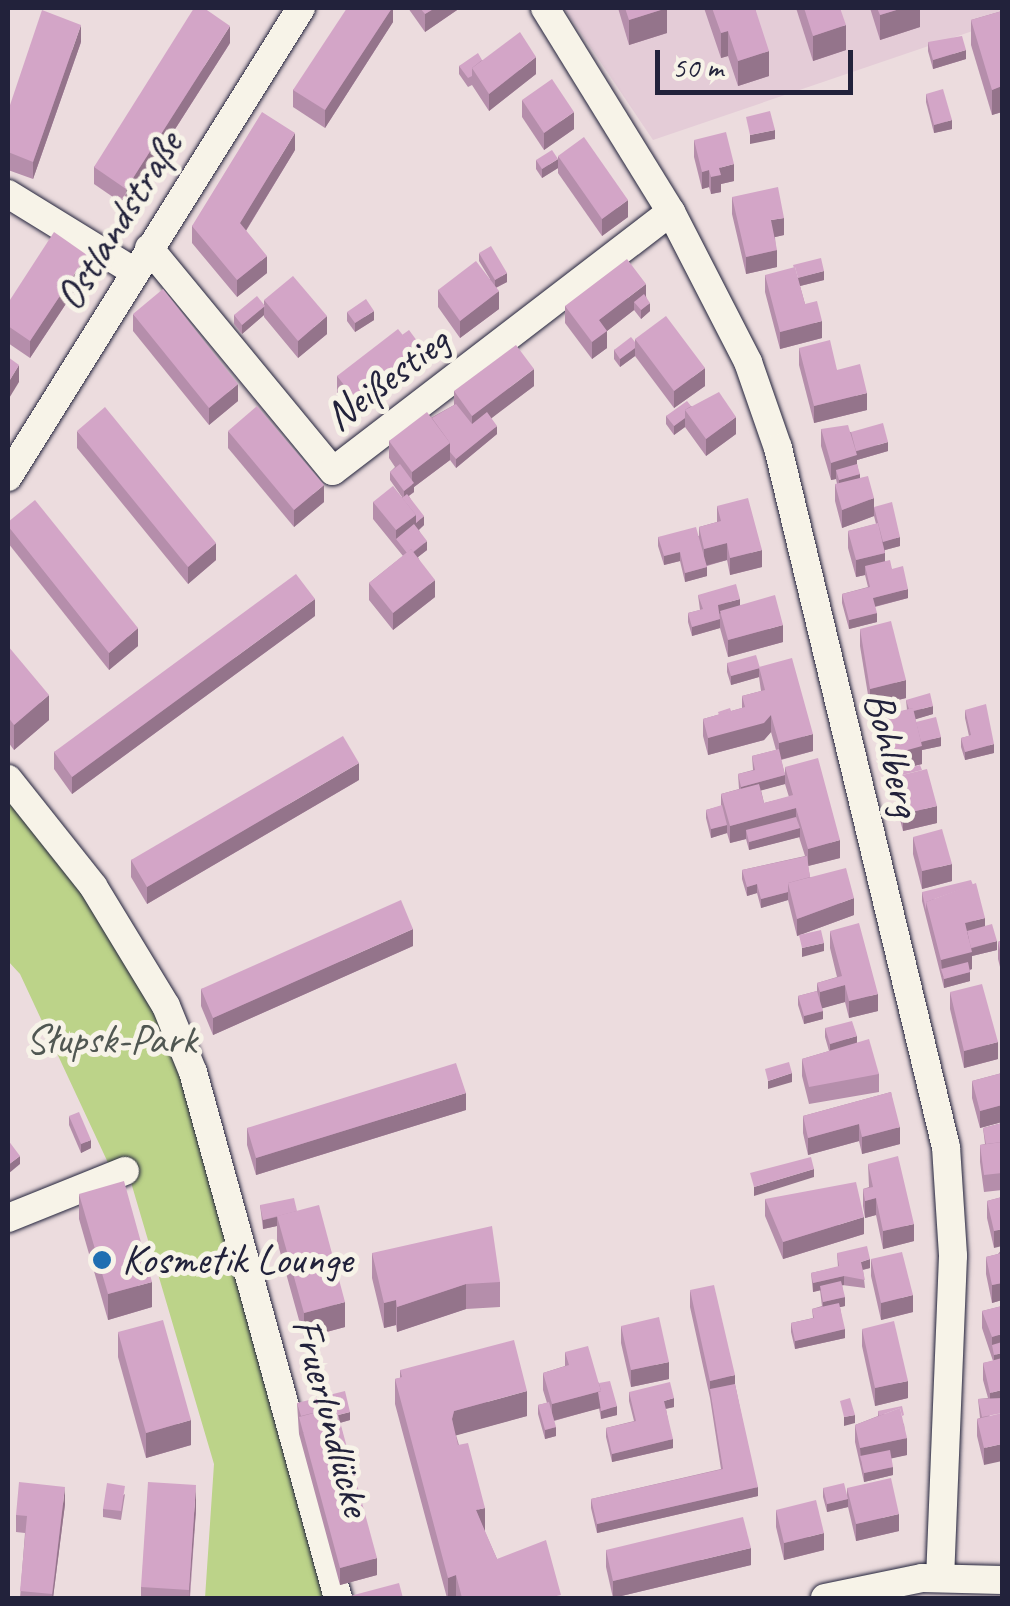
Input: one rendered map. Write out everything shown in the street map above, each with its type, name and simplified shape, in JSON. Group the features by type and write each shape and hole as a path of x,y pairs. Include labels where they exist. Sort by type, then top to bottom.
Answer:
{"street":[{"name":"Bohlberg","path":"545,8 671,212 748,362 778,448 935,1091 954,1256 928,1584"},
{"name":"Ostlandstraße","path":"8,477 292,10"},
{"name":"Neißestieg","path":"8,194 142,260 333,471 671,212"},
{"name":"Fruerlundlücke","path":"8,778 104,902 166,1006 193,1072 338,1598"},
{"path":"8,1218 125,1171"},
{"path":"826,1598 928,1584 1002,1580"}],"shaded area":[{"path":"564,8 1002,8 1002,21 653,140"}],"green space":[{"name":"Słupsk-Park","path":"8,797 98,911 157,1007 204,1130 330,1598 205,1598 214,1464 125,1162 110,1167 20,974 8,961"}],"building":[{"path":"194,8 204,8 230,26 126,189 94,167"},
{"path":"347,8 392,8 325,110 293,90"},
{"path":"625,8 667,8 629,20"},
{"path":"712,8 755,8 769,51 738,61 728,31 721,33"},
{"path":"804,8 840,8 846,25 813,36"},
{"path":"877,8 903,8 880,15"},
{"path":"42,10 81,25 33,162 8,152 8,111"},
{"path":"1002,11 1002,86 992,90 971,20"},
{"path":"520,32 536,57 489,94 472,68"},
{"path":"962,36 966,50 933,60 928,42"},
{"path":"478,53 482,60 468,78 459,66"},
{"path":"552,79 574,112 544,133 522,100"},
{"path":"943,89 952,120 934,125 926,94"},
{"path":"770,111 775,130 750,135 746,117"},
{"path":"262,112 295,133 240,223 267,256 237,280 192,226"},
{"path":"726,132 734,164 719,168 721,175 711,177 709,170 702,172 694,140"},
{"path":"584,137 628,200 602,219 558,156"},
{"path":"552,150 558,159 542,169 536,160"},
{"path":"778,187 784,218 771,220 777,250 746,257 732,197"},
{"path":"54,232 87,255 30,341 8,326 8,303"},
{"path":"491,246 507,273 495,280 479,253"},
{"path":"821,258 824,271 798,278 793,265"},
{"path":"627,259 646,284 599,320 607,331 592,342 565,306"},
{"path":"476,261 499,291 460,321 438,290"},
{"path":"795,267 805,304 817,301 822,321 780,332 765,275"},
{"path":"293,276 327,316 298,341 264,300"},
{"path":"163,289 238,384 209,408 133,314"},
{"path":"644,294 650,303 641,310 634,302"},
{"path":"257,296 265,306 242,325 234,315"},
{"path":"366,299 374,311 355,323 347,312"},
{"path":"666,316 705,368 674,391 635,339"},
{"path":"398,329 417,353 355,399 337,376"},
{"path":"409,330 423,349 417,353 402,335"},
{"path":"631,337 635,348 620,359 614,350"},
{"path":"830,340 837,370 860,364 867,393 814,406 799,348"},
{"path":"516,345 534,369 472,416 454,391"},
{"path":"8,357 19,365 8,383"},
{"path":"719,392 736,417 706,439 685,410"},
{"path":"687,401 691,406 685,410 685,418 674,426 666,416"},
{"path":"456,404 472,424 487,412 497,426 456,459 432,418"},
{"path":"257,406 324,485 294,510 228,431"},
{"path":"105,407 216,543 188,567 77,431"},
{"path":"427,412 450,443 412,472 389,441"},
{"path":"883,423 888,442 856,451 851,432"},
{"path":"848,425 857,455 831,463 821,429"},
{"path":"400,464 414,483 404,491 390,472"},
{"path":"857,464 860,474 839,480 836,470"},
{"path":"868,476 874,498 842,510 835,484"},
{"path":"393,486 416,515 396,530 373,502"},
{"path":"407,494 424,516 416,523 416,515 402,498"},
{"path":"748,498 762,550 730,558 727,543 704,549 699,527 721,521 717,506"},
{"path":"35,500 138,628 109,653 8,526"},
{"path":"892,502 900,537 883,542 874,507"},
{"path":"878,523 885,553 856,560 848,531"},
{"path":"414,524 427,541 407,553 396,539"},
{"path":"696,527 707,567 685,573 680,552 664,556 658,537"},
{"path":"411,549 435,580 393,613 369,583"},
{"path":"890,560 892,569 903,566 908,589 873,598 877,613 849,620 842,594 870,587 865,566"},
{"path":"296,574 315,599 72,777 54,752"},
{"path":"736,584 740,599 718,605 720,619 692,627 688,613 703,609 698,595"},
{"path":"775,595 783,625 728,640 720,611"},
{"path":"891,621 906,680 870,689 860,629"},
{"path":"8,646 49,695 14,725 8,717"},
{"path":"756,655 760,668 731,676 727,663"},
{"path":"792,658 813,734 779,743 771,715 764,723 708,738 703,719 745,707 742,696 765,690 759,667"},
{"path":"930,693 933,706 909,709 906,700"},
{"path":"986,704 994,744 965,752 961,738 971,735 965,710"},
{"path":"913,708 922,746 886,756 876,717"},
{"path":"936,717 941,737 921,742 916,722"},
{"path":"343,736 359,763 147,887 131,860"},
{"path":"779,749 785,775 741,787 738,774 755,770 752,756"},
{"path":"818,758 840,840 808,849 796,808 730,826 721,794 759,784 764,803 793,795 785,767"},
{"path":"920,765 922,770 894,777 894,786 890,773"},
{"path":"927,769 937,806 903,814 894,777"},
{"path":"722,805 727,825 711,829 706,810"},
{"path":"796,817 800,828 749,842 746,830"},
{"path":"942,829 952,864 922,871 913,837"},
{"path":"807,856 810,877 788,883 788,892 761,899 757,884 747,887 742,870"},
{"path":"846,868 854,898 797,919 788,883"},
{"path":"971,880 973,885 926,902 926,910 922,892"},
{"path":"976,883 985,918 965,923 972,952 941,960 926,902"},
{"path":"401,900 413,929 213,1018 201,989"},
{"path":"859,923 878,994 849,1001 845,985 820,992 817,983 842,976 830,931"},
{"path":"992,924 997,941 971,948 967,931"},
{"path":"821,930 824,943 802,948 799,935"},
{"path":"968,962 970,972 944,979 941,969"},
{"path":"982,984 998,1042 964,1051 950,992"},
{"path":"817,991 823,1011 804,1016 798,996"},
{"path":"852,1021 857,1036 830,1044 825,1028"},
{"path":"869,1039 879,1074 809,1087 802,1059"},
{"path":"789,1062 792,1073 768,1081 765,1069"},
{"path":"456,1063 466,1093 256,1158 247,1128"},
{"path":"1002,1073 1002,1105 980,1111 972,1081"},
{"path":"891,1092 900,1127 862,1137 859,1124 808,1138 803,1116"},
{"path":"79,1112 91,1140 81,1144 69,1116"},
{"path":"1002,1123 1002,1142 986,1144 983,1128"},
{"path":"8,1140 20,1156 8,1165"},
{"path":"1002,1142 1002,1173 984,1175 980,1145"},
{"path":"898,1156 914,1224 883,1231 876,1198 865,1201 863,1189 873,1187 868,1164"},
{"path":"811,1157 814,1169 754,1187 750,1173"},
{"path":"124,1181 152,1282 108,1294 79,1194"},
{"path":"856,1182 864,1217 783,1242 765,1199"},
{"path":"1002,1197 1002,1229 994,1231 987,1201"},
{"path":"294,1198 297,1211 263,1220 260,1205"},
{"path":"319,1205 345,1302 304,1313 277,1216"},
{"path":"492,1226 500,1282 466,1284 397,1307 396,1300 384,1303 372,1253"},
{"path":"867,1246 870,1259 861,1262 865,1280 844,1276 813,1283 811,1273 839,1266 837,1253"},
{"path":"902,1252 913,1295 881,1303 871,1259"},
{"path":"1002,1253 1002,1283 992,1285 986,1257"},
{"path":"841,1281 845,1297 823,1302 820,1286"},
{"path":"714,1285 735,1375 710,1381 690,1290"},
{"path":"839,1303 845,1329 795,1341 791,1323 814,1318 812,1309"},
{"path":"1002,1306 1002,1334 992,1337 982,1311"},
{"path":"659,1317 669,1362 631,1370 621,1326"},
{"path":"163,1320 191,1420 146,1433 118,1332"},
{"path":"894,1321 908,1381 875,1388 862,1329"},
{"path":"514,1340 527,1391 454,1411 452,1419 458,1445 468,1443 485,1508 476,1510 497,1559 546,1540 561,1595 462,1598 456,1575 448,1578 395,1379 402,1377 400,1370"},
{"path":"1002,1342 1002,1353 994,1355 992,1345"},
{"path":"588,1346 601,1391 552,1404 543,1373 569,1365 565,1352"},
{"path":"1002,1358 1002,1390 990,1393 983,1363"},
{"path":"610,1381 617,1406 601,1411 599,1383"},
{"path":"670,1382 674,1398 664,1401 673,1439 612,1454 606,1428 636,1421 629,1392"},
{"path":"735,1384 758,1487 597,1524 591,1499 723,1469 710,1389"},
{"path":"345,1391 350,1412 338,1415 336,1407 301,1416 297,1403"},
{"path":"850,1398 855,1415 844,1417 840,1401"},
{"path":"1002,1398 1002,1413 982,1417 978,1399"},
{"path":"549,1402 556,1427 545,1430 538,1405"},
{"path":"902,1406 902,1416 900,1408 879,1416 878,1411"},
{"path":"336,1407 377,1558 340,1568 299,1417"},
{"path":"900,1408 907,1438 860,1448 855,1425"},
{"path":"1002,1413 1002,1444 984,1448 977,1419"},
{"path":"890,1450 893,1467 864,1473 860,1456"},
{"path":"891,1478 899,1514 856,1524 847,1488"},
{"path":"19,1482 65,1487 52,1594 20,1591 27,1516 16,1515"},
{"path":"148,1482 196,1485 189,1590 141,1587"},
{"path":"107,1483 125,1486 121,1511 103,1509"},
{"path":"844,1483 848,1499 827,1504 823,1488"},
{"path":"816,1500 824,1533 784,1543 776,1510"},
{"path":"743,1517 751,1548 613,1581 606,1550"},
{"path":"399,1583 403,1598 350,1596"}],"place":[{"name":"Kosmetik Lounge","path":"102,1260"}]}
